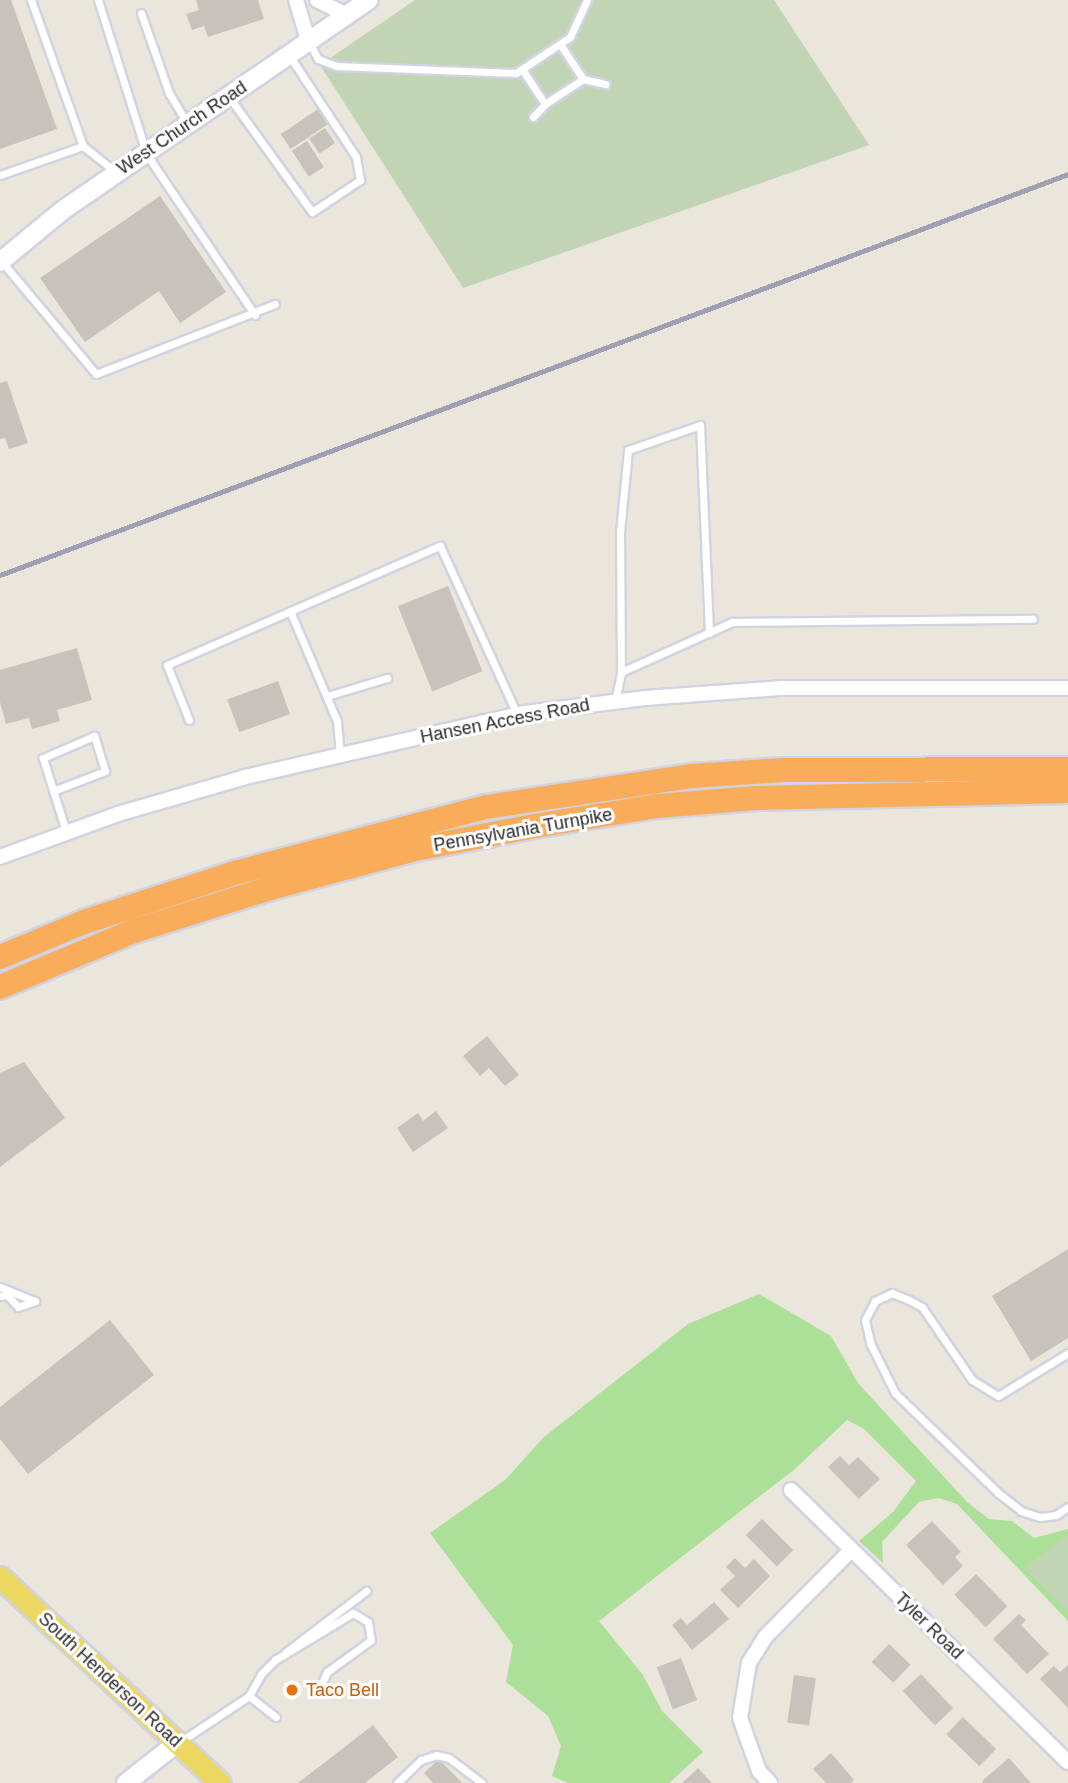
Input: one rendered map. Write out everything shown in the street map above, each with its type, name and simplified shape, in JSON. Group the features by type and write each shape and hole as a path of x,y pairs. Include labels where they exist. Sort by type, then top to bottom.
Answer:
{"highway":[{"name":"Pennsylvania Turnpike","path":"0,957 84,922 238,872 500,805 691,776 784,770 1068,769"},
{"name":"Pennsylvania Turnpike","path":"0,987 134,931 267,889 415,849 534,826 657,806 756,798 1068,791"}],"main road":[{"name":"South Henderson Road","path":"0,1577 220,1783"}],"street":[{"path":"296,0 308,40"},
{"path":"317,0 346,15"},
{"name":"West Church Road","path":"0,261 117,173 147,155 308,40 369,0"},
{"name":"Hansen Access Road","path":"0,857 66,833 245,777 517,715 615,701 780,688 1068,688"},
{"name":"Tyler Road","path":"790,1490 1068,1762"},
{"path":"771,1783 759,1771 740,1718 749,1663 765,1637 851,1550"},
{"path":"126,1783 177,1743"}],"lane":[{"path":"31,0 83,146 117,173"},
{"path":"98,0 147,155 255,316"},
{"path":"308,40 318,59 336,66 516,73 570,37 587,0"},
{"path":"141,13 169,93 189,126"},
{"path":"559,44 583,79 606,84"},
{"path":"229,97 312,212 360,180 356,157 289,54"},
{"path":"522,69 545,104"},
{"path":"533,117 545,104 583,79"},
{"path":"0,175 83,146"},
{"path":"0,261 96,374 255,316 275,304"},
{"path":"615,701 621,671 620,532 628,450 700,425 709,633"},
{"path":"189,720 167,665 440,546 517,715"},
{"path":"290,611 337,721 340,754"},
{"path":"621,671 732,622 1033,619"},
{"path":"327,696 387,678"},
{"path":"53,791 105,771 94,736 43,758 53,791 66,833"},
{"path":"0,1287 35,1301 18,1307 7,1295 0,1296"},
{"path":"1068,1353 998,1396 972,1380 922,1307 892,1293 875,1301 865,1320 871,1345 895,1393 997,1492 1021,1511 1041,1517 1068,1507"},
{"path":"177,1743 249,1696 275,1660 366,1591"},
{"path":"275,1660 353,1613 368,1622 371,1640 327,1672 317,1693"},
{"path":"249,1696 276,1717"},
{"path":"397,1783 421,1760 436,1755 449,1758 482,1783"}],"green space":[{"path":"415,0 774,0 869,145 463,288 320,65"},
{"path":"759,1294 831,1336 858,1383 967,1502 989,1519 1012,1521 1034,1538 1068,1529 1068,1621 957,1504 938,1498 919,1502 882,1542 883,1563 859,1541 893,1512 916,1481 864,1429 847,1420 795,1469 599,1621 643,1675 662,1711 703,1752 669,1783 568,1783 552,1776 561,1746 548,1716 506,1682 513,1645 430,1533 505,1480 544,1437 688,1324"},
{"path":"1068,1535 1068,1612 1024,1568"}],"building":[{"path":"0,0 11,0 57,129 0,149"},
{"path":"196,0 258,0 264,19 208,37 204,26 192,30 186,14 199,10"},
{"path":"318,109 328,124 291,149 281,134"},
{"path":"325,128 335,143 319,154 309,139"},
{"path":"307,141 324,167 309,177 292,151"},
{"path":"160,196 226,292 180,323 159,291 85,342 40,278"},
{"path":"7,381 28,443 9,449 5,438 0,439 0,383"},
{"path":"448,586 482,671 432,692 398,606"},
{"path":"77,648 92,700 57,710 60,721 32,729 29,718 6,724 0,702 0,670"},
{"path":"278,681 290,714 239,732 227,699"},
{"path":"487,1036 519,1075 505,1086 489,1068 480,1076 463,1056"},
{"path":"24,1062 65,1118 0,1167 0,1073"},
{"path":"436,1111 448,1128 413,1152 397,1128 418,1113 423,1121"},
{"path":"1068,1249 1068,1338 1031,1361 992,1296"},
{"path":"110,1320 154,1375 28,1474 0,1439 0,1407"},
{"path":"840,1456 849,1465 858,1457 880,1479 859,1499 828,1467"},
{"path":"762,1519 793,1550 777,1566 746,1535"},
{"path":"932,1521 961,1552 955,1557 963,1566 943,1585 906,1545"},
{"path":"735,1558 745,1568 754,1559 770,1576 738,1608 720,1590 735,1576 726,1567"},
{"path":"976,1574 1007,1606 986,1627 954,1595"},
{"path":"714,1602 729,1619 692,1650 672,1625 681,1618 687,1625"},
{"path":"1019,1614 1026,1620 1021,1625 1049,1654 1027,1674 993,1639"},
{"path":"889,1644 911,1665 893,1683 872,1662"},
{"path":"681,1658 697,1700 673,1709 657,1667"},
{"path":"1068,1665 1068,1708 1040,1679 1054,1666 1060,1672"},
{"path":"921,1674 953,1708 935,1725 903,1691"},
{"path":"794,1675 816,1678 809,1726 787,1723"},
{"path":"963,1717 996,1749 979,1766 946,1734"},
{"path":"373,1725 398,1757 365,1783 298,1783"},
{"path":"831,1753 854,1780 851,1783 826,1783 813,1769"},
{"path":"1009,1758 1031,1783 983,1783 982,1781"},
{"path":"439,1759 462,1783 433,1783 424,1773"},
{"path":"698,1768 712,1783 682,1783"}],"railway":[{"path":"0,575 1068,174"}],"place":[{"name":"Taco Bell","path":"292,1690"}]}
